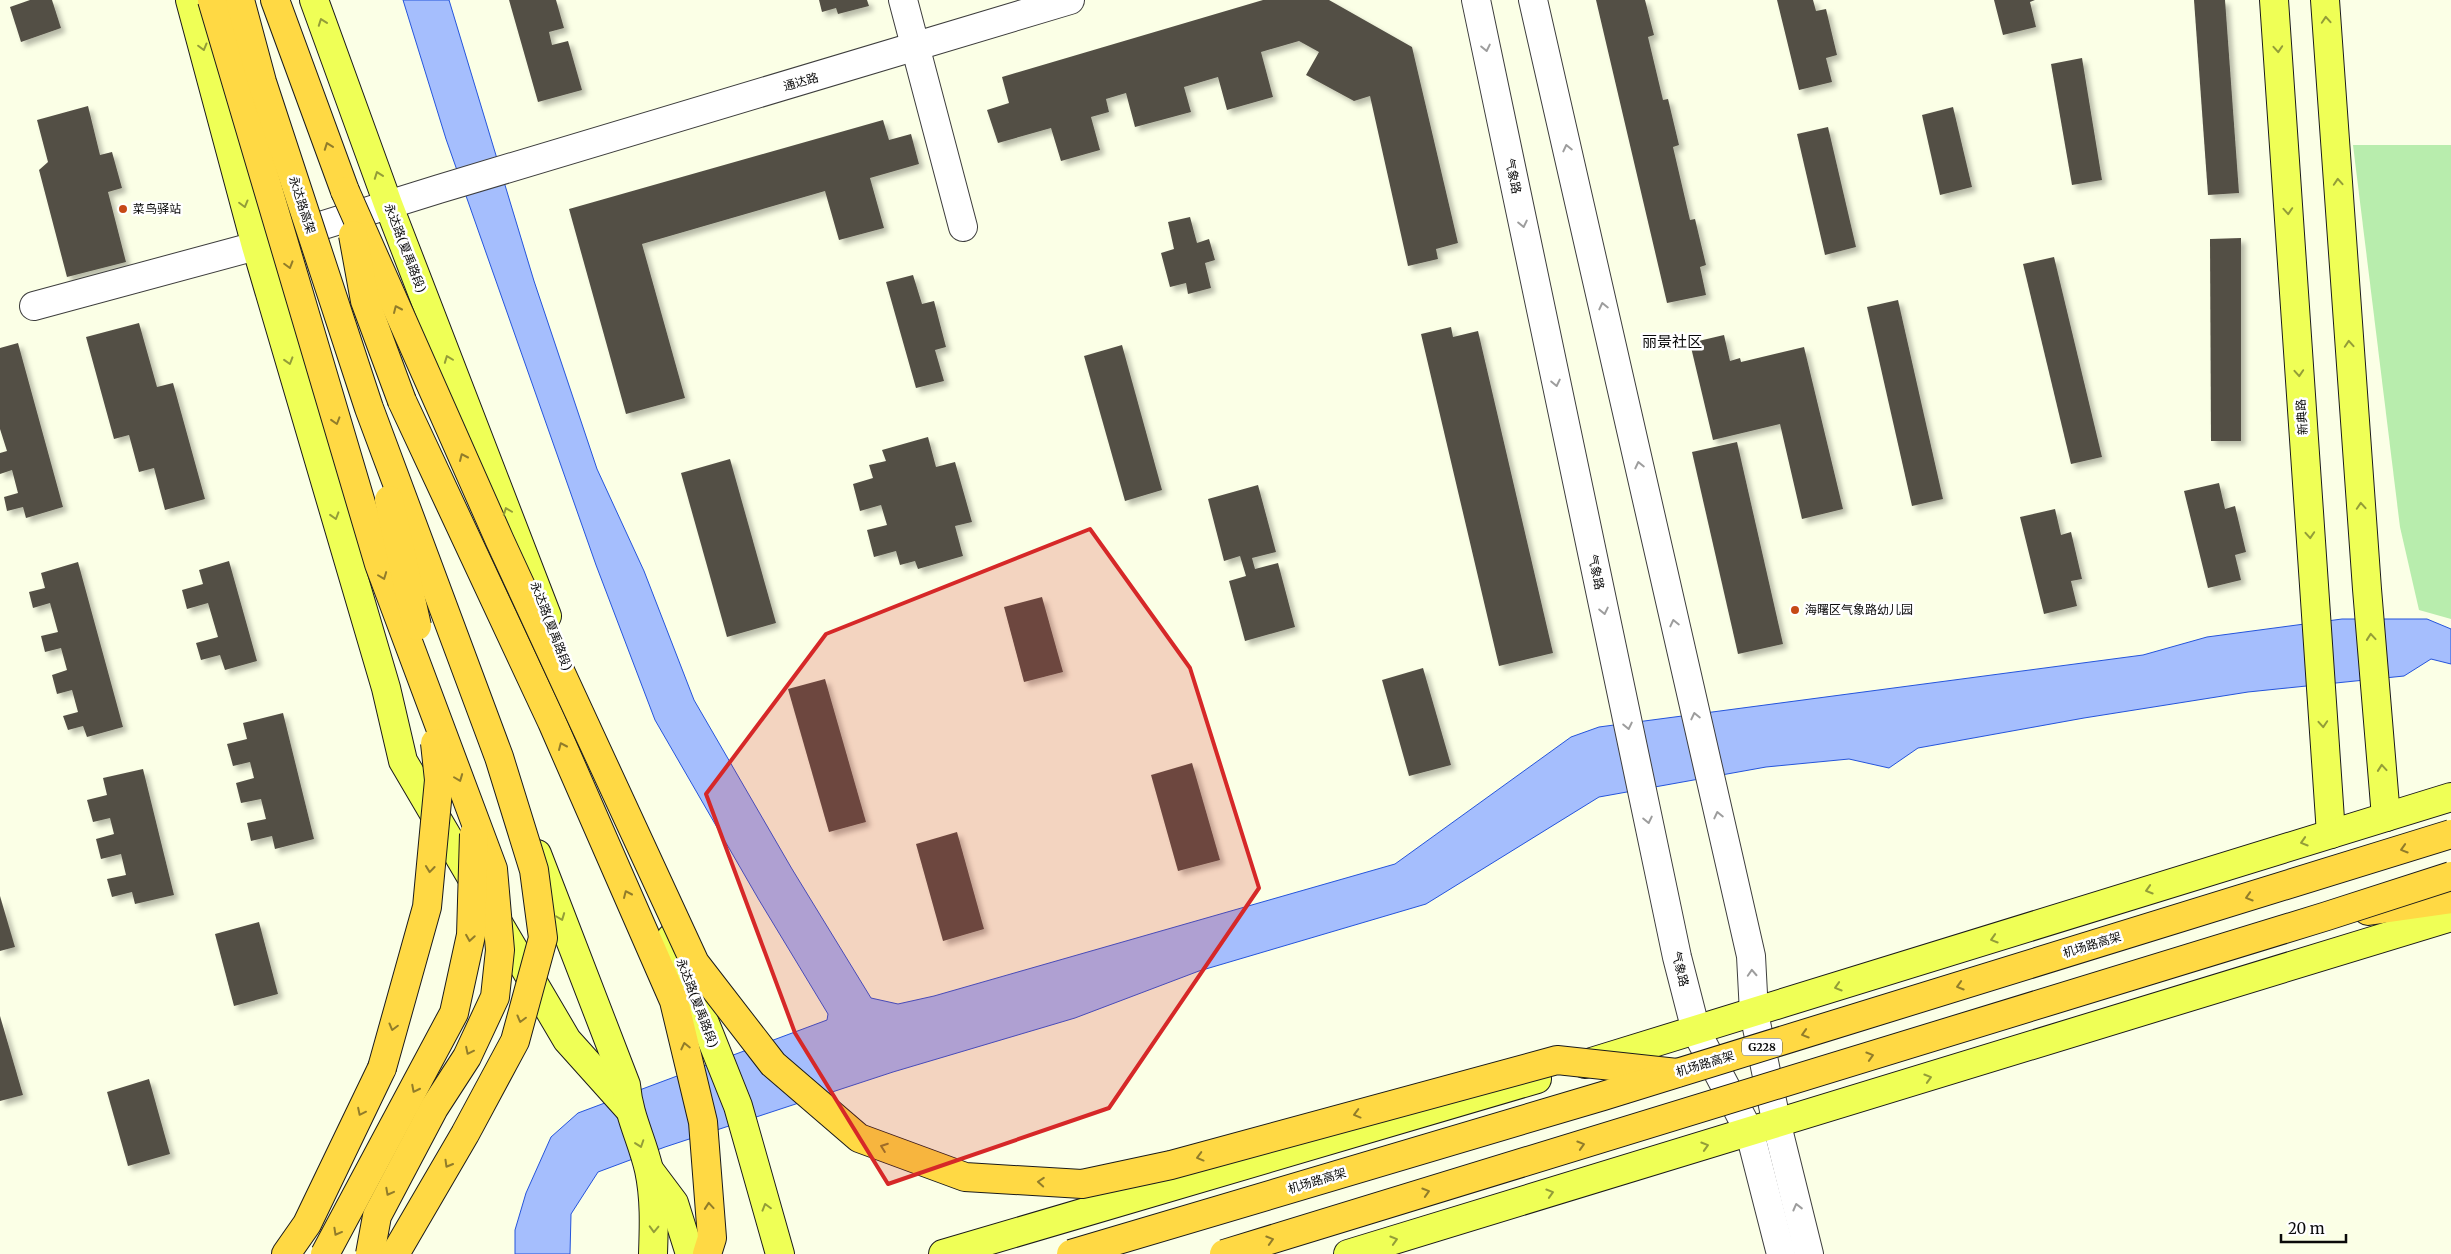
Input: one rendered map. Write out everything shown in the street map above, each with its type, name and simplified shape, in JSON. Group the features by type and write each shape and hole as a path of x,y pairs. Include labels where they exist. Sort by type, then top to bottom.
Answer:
{"highway":[{"path":"212,0 379,564 493,869 500,950 495,997 467,1057 434,1108 377,1216 370,1254"},
{"name":"永达路高架","path":"240,0 262,82 369,408"},
{"path":"275,0 345,192 500,541 695,963 773,1064 859,1138 964,1177 1082,1184 1171,1165 1557,1060 1678,1073"},
{"path":"345,192 365,301 402,401 552,722 674,1001 702,1122 712,1238 707,1254"},
{"path":"286,1254 307,1224 382,1068 427,907 439,780 427,671 369,408"},
{"path":"369,408 499,757 534,870 543,938 515,1041 466,1134 395,1254"},
{"path":"325,1254 454,1013 472,935 474,820"},
{"name":"机场路高架","path":"1071,1254 1678,1073 2451,834"},
{"path":"1224,1254 2327,916 2451,876"},
{"path":"2327,916 2451,899"}],"main road":[{"path":"190,0 256,246 383,679 403,761 567,1040 627,1096"},
{"path":"227,0 300,232 627,1096 649,1170 654,1212 653,1254"},
{"name":"永达路(夏禹路段)","path":"314,0 388,204 738,1106 780,1254"},
{"name":"新典路","path":"2274,0 2331,834"},
{"path":"2325,0 2367,589 2386,817"},
{"path":"943,1254 1232,1170 1696,1031 2451,797"},
{"path":"1348,1254 1777,1125 2451,918"},
{"path":"649,1170 674,1203 690,1254"}],"street":[{"path":"903,0 963,227"},
{"name":"通达路","path":"34,306 256,246 388,204 915,48 1070,0"},
{"name":"气象路","path":"1476,0 1676,957 1696,1031 1750,1133 1781,1254"},
{"path":"1533,0 1751,956 1754,1013 1777,1125 1809,1254"}],"highlighted area":[{"path":"1090,529 1190,668 1259,888 1109,1108 888,1184 795,1033 706,794 826,634"}],"green space":[{"path":"2353,145 2451,145 2451,619 2419,610 2400,527"}],"water":[{"path":"403,0 449,0 534,281 597,469 644,571 694,700 792,869 871,998 898,1004 934,996 1395,864 1571,737 1599,727 2143,655 2207,637 2342,619 2427,619 2451,629 2451,664 2431,659 2404,676 2248,692 2084,718 1918,748 1889,768 1849,759 1766,767 1599,797 1426,904 1199,971 1075,1018 893,1072 665,1147 598,1172 571,1214 570,1254 515,1254 515,1230 526,1193 551,1137 578,1113 827,1020 828,1014 759,900 655,720 596,565 446,139"}],"building":[{"path":"30,0 52,0 61,28 21,42 10,7"},
{"path":"509,0 556,0 564,28 549,32 552,45 568,41 582,90 538,102"},
{"path":"819,0 867,0 869,6 838,14 836,8 822,12"},
{"path":"1263,0 1329,0 1412,47 1458,243 1436,249 1438,259 1408,266 1370,96 1354,101 1306,75 1319,52 1299,41 1261,52 1273,97 1227,110 1218,77 1184,87 1191,112 1135,127 1126,93 1106,99 1109,112 1091,117 1100,150 1061,161 1051,128 998,143 987,110 1009,103 1002,77"},
{"path":"1596,0 1645,0 1654,35 1648,37 1663,100 1668,99 1679,145 1673,147 1690,220 1695,219 1706,265 1700,267 1706,295 1667,303"},
{"path":"1777,0 1813,0 1816,11 1826,9 1837,55 1826,58 1832,82 1799,90"},
{"path":"1994,0 2035,0 2030,2 2036,27 2003,35"},
{"path":"2194,0 2225,0 2239,193 2208,195"},
{"path":"2082,58 2102,180 2072,185 2051,64"},
{"path":"88,106 100,155 112,152 122,188 108,192 126,262 67,277 39,170 48,162 37,120"},
{"path":"1953,107 1972,187 1940,195 1922,115"},
{"path":"883,120 889,140 911,134 919,164 870,178 884,228 839,240 825,191 642,244 685,398 626,414 569,209"},
{"path":"1828,127 1856,247 1825,255 1797,134"},
{"path":"1190,217 1197,243 1209,239 1215,260 1205,263 1211,288 1188,294 1186,283 1170,287 1161,253 1174,249 1168,222"},
{"path":"2241,238 2241,441 2211,441 2210,239"},
{"path":"2054,257 2102,457 2071,464 2023,264"},
{"path":"913,275 922,304 934,301 946,347 935,350 944,381 916,388 886,282"},
{"path":"1898,300 1943,499 1912,506 1867,307"},
{"path":"139,323 157,387 173,383 205,499 165,510 154,468 139,472 129,435 114,439 86,337"},
{"path":"1451,327 1453,337 1478,331 1553,653 1499,666 1421,334"},
{"path":"1724,335 1730,361 1740,358 1741,362 1804,347 1843,509 1802,519 1780,424 1713,440 1690,343"},
{"path":"18,343 63,507 26,518 23,507 7,511 4,497 18,493 12,470 0,474 0,453 7,451 0,429 0,348"},
{"path":"1122,345 1162,490 1125,501 1084,356"},
{"path":"928,437 936,467 955,462 972,522 955,526 963,556 918,569 915,561 900,565 896,551 874,557 867,530 887,525 881,505 860,511 853,484 873,478 869,465 886,461 882,450"},
{"path":"1737,442 1783,644 1738,654 1692,452"},
{"path":"730,459 776,623 727,637 681,473"},
{"path":"2219,483 2225,509 2235,506 2246,552 2235,555 2241,580 2208,588 2184,491"},
{"path":"1258,485 1276,552 1252,558 1255,569 1278,563 1295,627 1245,641 1229,581 1246,576 1240,556 1224,561 1208,499"},
{"path":"2055,509 2061,535 2071,532 2082,579 2071,581 2077,606 2044,614 2020,517"},
{"path":"229,561 257,661 225,670 220,655 201,660 196,643 218,637 208,603 187,609 182,590 203,584 199,570"},
{"path":"78,562 123,727 87,737 83,726 68,730 63,716 78,712 72,690 57,694 52,675 67,670 61,648 45,652 41,636 58,632 50,603 33,608 29,592 45,588 41,573"},
{"path":"1042,597 1063,672 1024,682 1004,607"},
{"path":"1423,668 1451,765 1409,776 1382,680"},
{"path":"825,679 866,822 829,832 788,689"},
{"path":"283,713 314,839 275,849 272,836 251,841 247,823 266,819 261,799 241,803 236,783 254,778 250,762 233,766 227,744 247,739 243,723"},
{"path":"1192,763 1220,860 1178,871 1151,775"},
{"path":"143,769 174,895 135,904 132,892 112,897 107,879 126,875 121,854 101,859 96,839 114,834 110,818 93,822 87,800 107,795 103,778"},
{"path":"957,832 984,929 943,941 916,844"},
{"path":"0,896 15,947 0,951"},
{"path":"259,922 278,994 234,1006 215,934"},
{"path":"0,1016 23,1095 0,1101"},
{"path":"149,1079 170,1154 128,1166 107,1092"}],"place":[{"name":"菜鸟驿站","path":"123,209"},
{"name":"海曙区气象路幼儿园","path":"1795,610"}],"district":[{"name":"丽景社区","path":"1672,342"}]}
